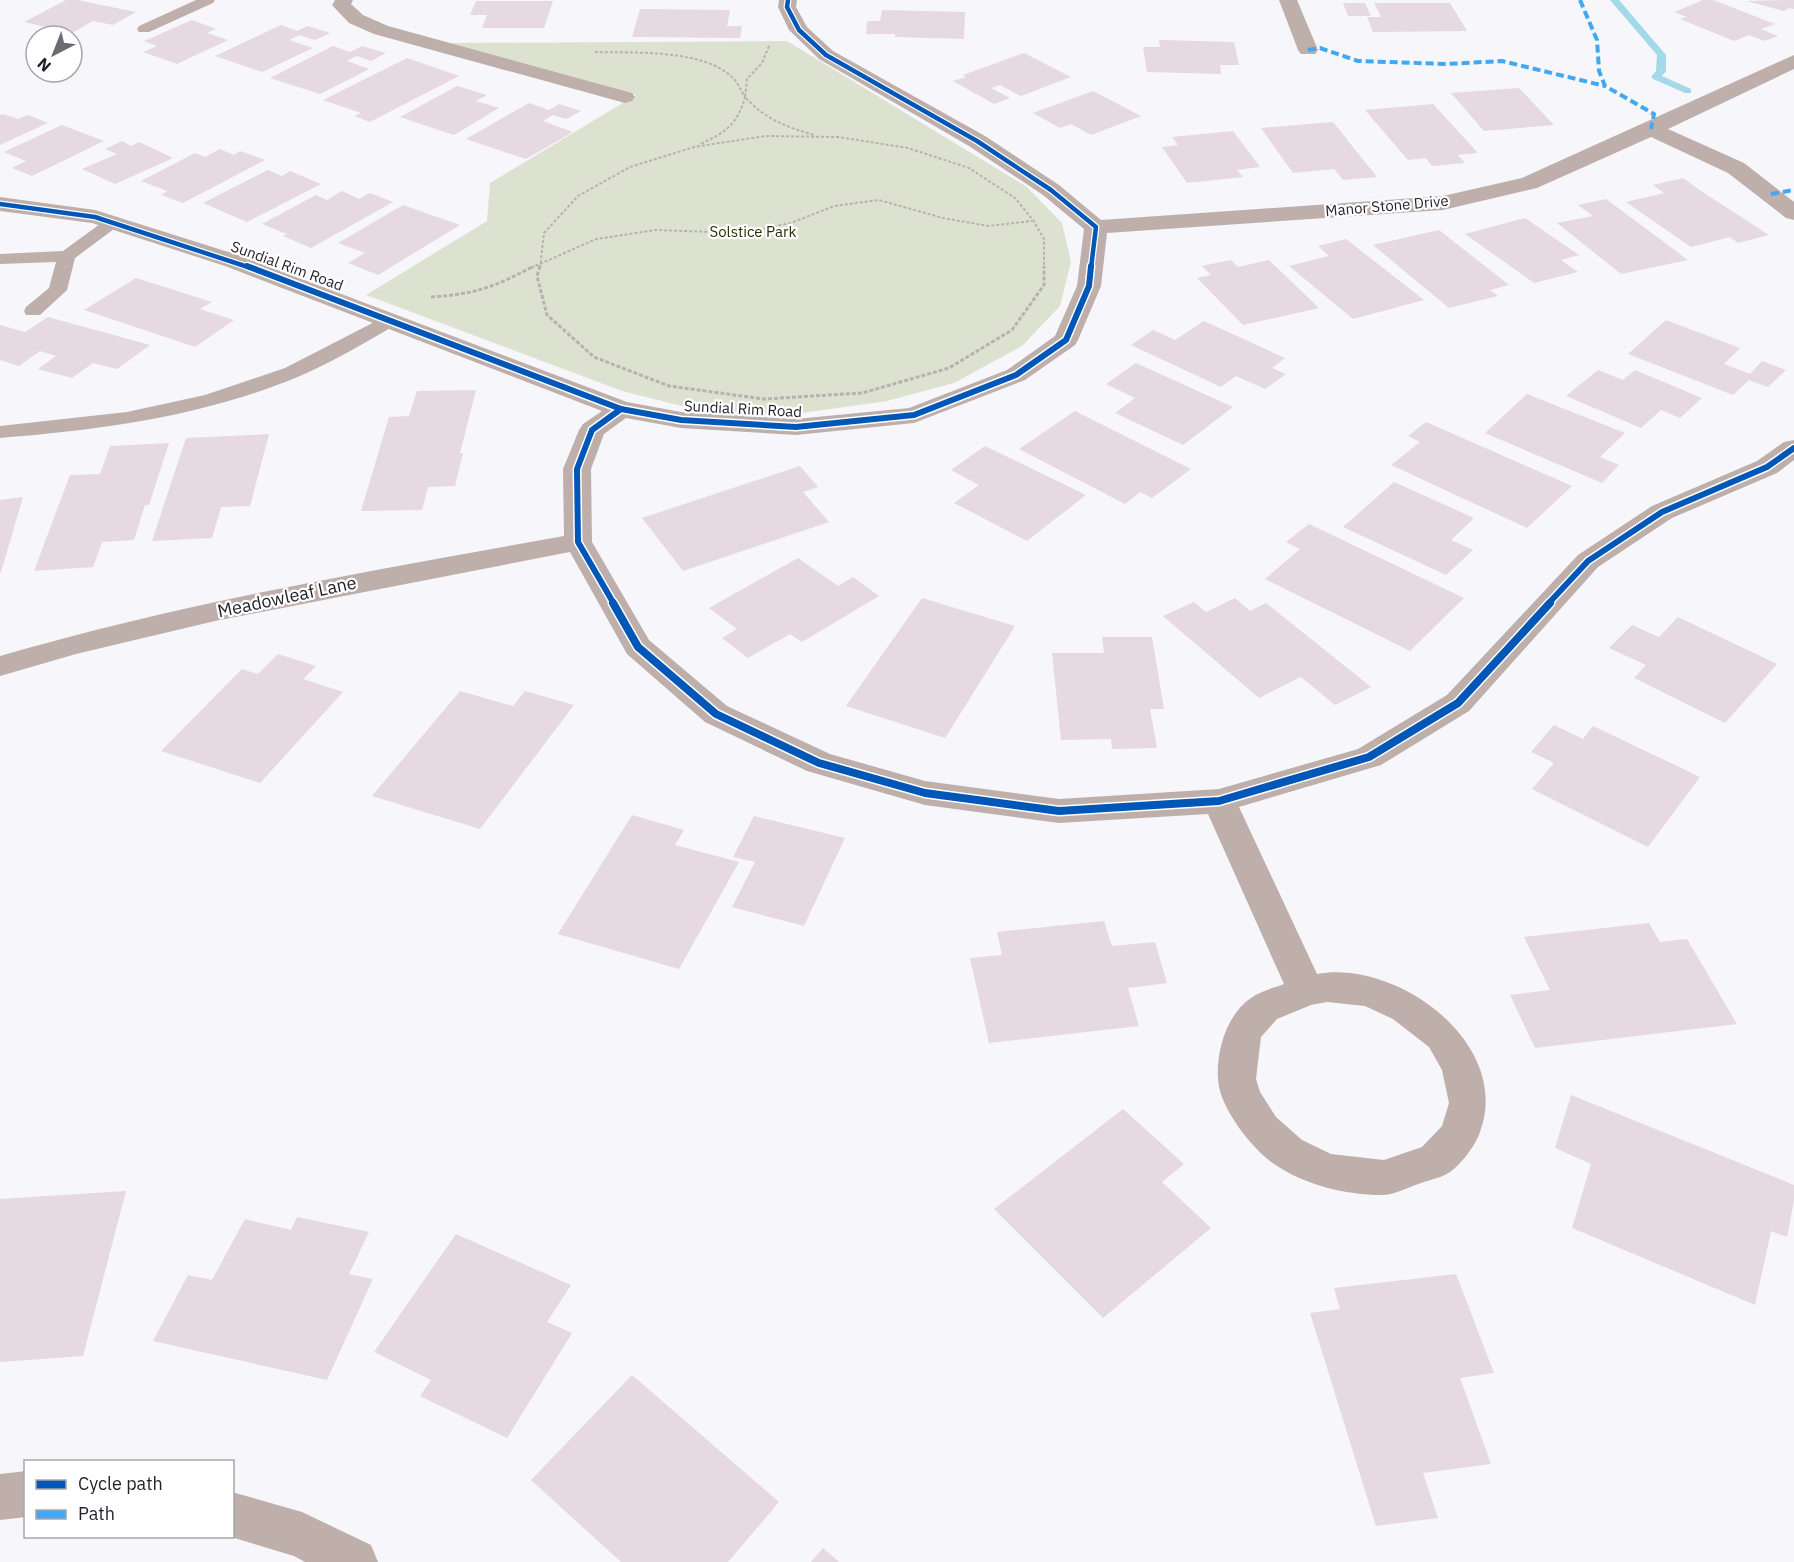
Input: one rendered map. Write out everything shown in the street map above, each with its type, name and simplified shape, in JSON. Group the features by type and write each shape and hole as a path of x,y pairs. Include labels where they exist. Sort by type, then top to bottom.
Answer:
{"street":[{"path":"344,0 342,4 356,18 381,30 625,97"},
{"path":"788,0 787,7 800,30 826,55 977,141 1052,190 1088,220"},
{"path":"1288,0 1308,50"},
{"name":"Manor Stone Drive","path":"1088,220 1443,203 1528,183 1651,129 1794,61"},
{"path":"1651,129 1736,168 1794,213"},
{"name":"Sundial Rim Road","path":"0,204 95,218 233,261 359,307 621,409 681,420 796,427 914,415 1016,375 1066,339 1089,286 1088,220"},
{"path":"621,409 592,430 577,469 578,542 638,647 716,714 819,763 925,793 1059,811 1219,801 1369,757 1458,703 1588,561 1662,512 1767,467 1794,448"},
{"name":"Meadowleaf Lane","path":"0,666 122,631 350,584 578,542"},
{"path":"1219,801 1306,990"},
{"path":"1327,987 1370,992 1406,1008 1442,1036 1461,1067 1468,1103 1460,1134 1436,1160 1384,1178 1326,1171 1288,1152 1262,1129 1242,1097 1237,1080 1243,1032 1264,1008 1306,990 1327,987"},
{"path":"0,1497 24,1494"},
{"path":"234,1516 302,1535 354,1562"}],"lane":[{"path":"144,29 208,0"},
{"path":"0,259 67,256 113,223"},
{"path":"33,311 58,290 67,256"},
{"path":"0,432 116,420 205,401 271,380 331,354 390,320"}],"path":[{"path":"772,42 762,63 747,79 745,97 759,114 791,129 821,137"},
{"path":"766,136 821,137 838,137 908,148 969,168 1015,198 1033,220 1044,239 1044,285 1012,330 949,368 862,393 764,399 669,386 594,357 546,315 537,276 542,262 544,233 578,196 630,167 694,147 766,136"},
{"path":"359,307 385,291 422,298 461,296 494,287 542,262 596,239 656,230 742,233 791,223 834,206 879,200 943,218 987,226 1033,220 1088,220"}],"green space":[{"name":"Solstice Park","path":"787,41 1027,187 1062,223 1071,262 1060,306 1022,346 954,383 887,401 787,415 690,408 622,391 366,295 487,221 490,183 636,95 444,43"}],"building":[{"path":"66,0 77,0 136,12 113,25 93,21 84,26 84,24 24,22"},
{"path":"1703,0 1713,0 1775,24 1761,29 1778,36 1765,41 1749,35 1734,41 1680,19 1687,17 1674,12"},
{"path":"1794,0 1794,9 1789,8 1784,11 1747,1"},
{"path":"476,1 553,1 544,28 482,28 487,15 470,15"},
{"path":"1343,3 1365,3 1371,16 1348,16"},
{"path":"1374,3 1450,3 1467,31 1373,32 1367,17 1381,17"},
{"path":"640,9 730,10 727,26 742,26 740,38 632,37"},
{"path":"882,10 965,12 964,39 866,34 867,21 880,21"},
{"path":"192,20 216,29 207,33 228,40 177,64 143,52 157,46 144,41"},
{"path":"281,25 297,31 308,26 330,33 315,40 299,35 289,40 313,48 262,72 215,56"},
{"path":"1159,40 1234,42 1239,65 1220,65 1221,74 1147,72 1143,47 1160,47"},
{"path":"333,46 350,52 362,46 386,53 371,61 357,56 347,61 369,69 320,94 270,78"},
{"path":"1024,53 1071,77 1021,96 1000,85 991,88 1010,98 994,104 953,81 966,77 963,75"},
{"path":"407,58 459,76 370,122 354,116 361,113 323,100"},
{"path":"457,86 487,95 476,101 499,108 454,135 400,117"},
{"path":"1519,88 1554,125 1484,131 1451,93"},
{"path":"1093,91 1141,116 1091,135 1071,124 1060,128 1033,113"},
{"path":"529,103 549,110 559,104 581,111 566,119 553,115 543,121 573,132 526,159 466,139"},
{"path":"1433,104 1478,153 1458,155 1465,163 1432,166 1426,158 1408,160 1365,110"},
{"path":"0,115 18,119 28,115 48,123 0,145"},
{"path":"1333,122 1377,177 1343,180 1334,169 1293,173 1261,128"},
{"path":"62,125 104,141 32,176 12,168 26,161 4,152"},
{"path":"1233,131 1260,167 1237,170 1243,177 1187,183 1162,147 1178,145 1172,137"},
{"path":"122,141 131,146 139,142 173,158 115,184 82,169 117,154 105,149"},
{"path":"220,149 234,155 240,151 265,160 183,203 161,195 167,191 141,181 195,153 205,157"},
{"path":"268,170 282,176 290,171 321,184 247,222 203,203"},
{"path":"1683,178 1769,235 1738,243 1730,237 1691,247 1626,202 1664,193 1653,185"},
{"path":"342,191 359,199 370,193 393,202 311,248 283,236 287,234 262,224 316,195 327,200"},
{"path":"1606,199 1688,260 1621,274 1557,223 1593,216 1578,205"},
{"path":"403,205 460,225 378,275 348,263 365,253 338,243"},
{"path":"1525,218 1579,255 1561,260 1578,272 1534,283 1465,234"},
{"path":"1439,230 1509,285 1490,290 1498,296 1449,308 1373,245"},
{"path":"1346,239 1424,300 1353,319 1289,266 1329,256 1318,246"},
{"path":"1231,260 1238,267 1269,260 1319,308 1243,325 1197,278 1211,275 1202,266"},
{"path":"136,278 212,302 200,309 234,320 195,347 84,310"},
{"path":"48,317 150,345 117,369 93,363 72,378 38,369 56,356 40,351 19,366 0,360 0,325 25,332"},
{"path":"1666,320 1740,348 1724,364 1750,374 1762,361 1786,370 1768,387 1749,380 1733,395 1628,354"},
{"path":"1204,321 1285,358 1272,368 1286,374 1265,389 1236,376 1221,387 1131,345 1153,330 1175,340"},
{"path":"1136,363 1233,407 1183,445 1115,413 1135,398 1106,384"},
{"path":"1598,370 1623,380 1635,370 1702,398 1680,418 1661,410 1641,428 1566,396"},
{"path":"476,390 460,453 463,453 455,486 428,487 422,510 361,511 389,417 409,416 417,391"},
{"path":"1527,394 1625,433 1600,457 1619,465 1602,483 1485,433"},
{"path":"1075,411 1191,469 1152,498 1140,492 1125,504 1019,449"},
{"path":"1426,422 1572,486 1527,528 1391,465 1420,442 1408,436"},
{"path":"269,434 250,506 221,507 212,538 152,541 186,438"},
{"path":"169,443 149,505 145,505 134,540 102,542 93,567 34,571 70,475 100,474 110,446"},
{"path":"985,446 1086,495 1027,541 954,503 979,485 951,470"},
{"path":"800,466 818,487 803,492 829,522 683,571 642,518"},
{"path":"1394,482 1474,518 1451,540 1473,550 1446,575 1343,527"},
{"path":"23,497 1,572 0,572 0,500"},
{"path":"1309,524 1464,598 1410,651 1265,579 1300,549 1286,542"},
{"path":"798,558 838,586 853,577 879,596 802,642 790,634 748,658 722,638 737,629 709,608"},
{"path":"922,598 1015,626 945,738 846,706"},
{"path":"1235,598 1250,611 1266,603 1371,687 1335,705 1301,677 1259,698 1163,616 1194,602 1206,612"},
{"path":"1678,617 1777,664 1725,723 1634,678 1646,665 1609,648 1632,625 1659,637"},
{"path":"1102,637 1152,637 1164,709 1150,709 1157,748 1112,749 1111,739 1061,740 1052,653 1104,653"},
{"path":"278,654 316,666 303,679 343,692 260,783 161,751 242,669 258,674"},
{"path":"460,691 513,706 525,691 574,705 480,829 372,796"},
{"path":"1554,725 1583,739 1593,726 1700,777 1648,847 1532,789 1554,763 1531,752"},
{"path":"632,815 684,830 675,845 739,862 679,969 558,934"},
{"path":"754,816 845,838 804,926 732,907 755,862 733,857"},
{"path":"1104,921 1112,946 1155,942 1167,983 1128,988 1139,1026 989,1043 970,958 1002,955 997,932"},
{"path":"1649,923 1660,942 1687,939 1737,1024 1535,1048 1510,995 1550,990 1524,937"},
{"path":"1571,1095 1794,1185 1794,1200 1787,1237 1771,1231 1755,1305 1572,1228 1591,1164 1555,1148"},
{"path":"1123,1109 1184,1164 1162,1182 1211,1228 1103,1318 994,1209"},
{"path":"126,1191 83,1356 0,1362 0,1199"},
{"path":"297,1217 369,1232 349,1274 373,1279 327,1380 153,1341 188,1275 212,1280 245,1219 291,1230"},
{"path":"456,1234 571,1285 547,1322 572,1333 507,1438 420,1396 431,1380 374,1352"},
{"path":"1456,1274 1494,1373 1460,1378 1491,1464 1423,1473 1438,1518 1376,1526 1310,1313 1340,1309 1334,1288"},
{"path":"632,1375 779,1502 728,1562 621,1562 531,1480"},
{"path":"823,1548 839,1562 811,1562"}],"waterway":[{"path":"1614,0 1662,55 1661,71 1656,77 1688,91"}],"marked path":[{"path":"1580,0 1597,40 1599,71 1605,86 1654,114 1651,129"},
{"path":"1308,50 1320,48 1358,61 1447,64 1502,61 1605,86"},
{"path":"1771,194 1794,190"}],"cycle path":[{"path":"0,204 95,217 233,261 621,409 681,420 796,427 914,415 1016,375 1066,340 1089,286 1096,227 1051,190 977,141 826,55 799,30 787,7 788,0"},
{"path":"621,409 592,430 577,469 578,542 638,647 716,714 819,763 925,793 1059,811 1219,801 1369,757 1458,703 1588,561 1662,512 1767,467 1794,448"}]}
